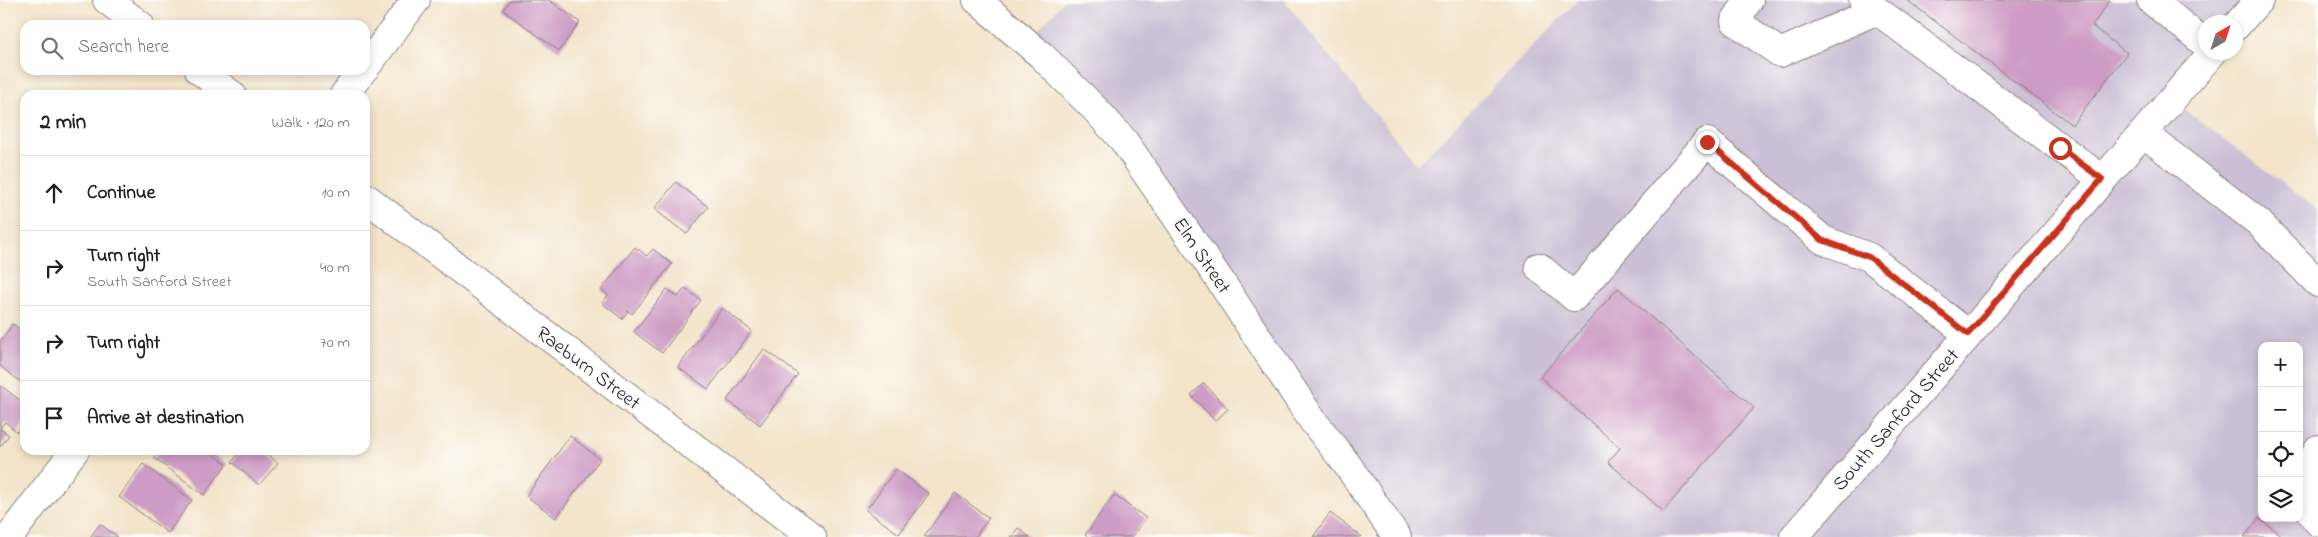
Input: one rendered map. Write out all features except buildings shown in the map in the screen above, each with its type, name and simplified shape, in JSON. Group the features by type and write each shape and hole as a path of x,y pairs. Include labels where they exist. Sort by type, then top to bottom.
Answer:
{"street":[{"path":"107,0 133,20"},
{"path":"370,61 416,0"},
{"name":"Elm Street","path":"977,0 1041,56 1096,110 1124,142 1219,279 1313,421 1346,463 1397,537"},
{"path":"1749,0 1735,21 1780,53 1869,5 2102,179"},
{"path":"2152,0 2198,37"},
{"path":"2243,18 2258,0"},
{"name":"South Sanford Street","path":"1794,537 2206,60"},
{"path":"206,75 225,90"},
{"path":"348,90 359,75"},
{"path":"2143,133 2258,222 2318,283"},
{"path":"1539,267 1574,298 1707,142 1822,240 1869,257 1968,334"},
{"name":"Raeburn Street","path":"370,200 812,537"},
{"path":"2318,449 2303,478 2310,510 2318,522"},
{"path":"8,537 71,455"}],"shaded area":[{"path":"1065,0 1284,0 1417,165 1578,0 2261,0 2243,16 2198,15 2198,60 2202,60 2177,104 2318,210 2318,537 1394,537 1127,150 1022,48"}],"route":[{"path":"1707,142 1822,240 1869,257 1968,334 2102,179 2060,148"}]}
